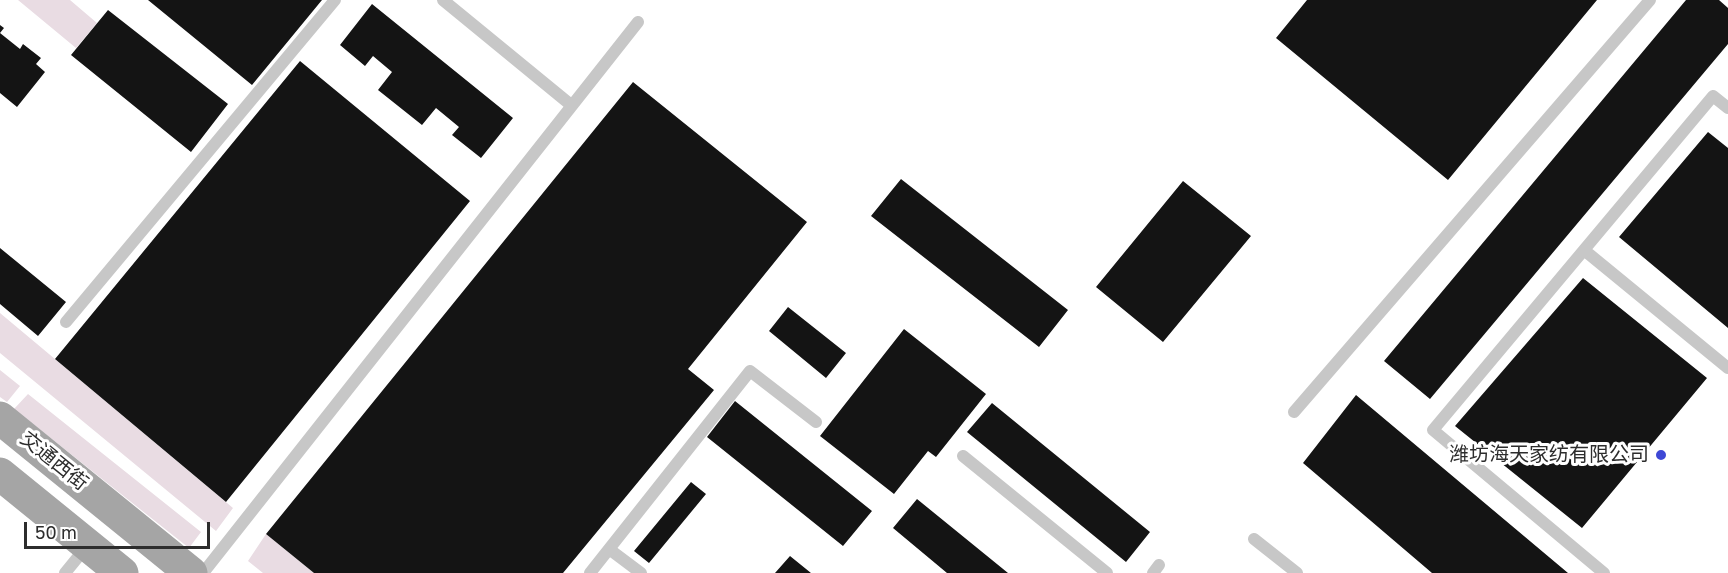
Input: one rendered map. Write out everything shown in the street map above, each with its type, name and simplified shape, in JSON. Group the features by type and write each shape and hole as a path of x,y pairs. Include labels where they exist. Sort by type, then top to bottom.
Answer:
{"main road":[{"name":"交通西街","path":"0,418 191,573"},
{"path":"0,474 122,573"}],"lane":[{"path":"66,322 334,0"},
{"path":"443,0 571,105"},
{"path":"1294,412 1650,0"},
{"path":"203,573 638,22"},
{"path":"1604,573 1433,430 1713,96 1728,108"},
{"path":"1584,250 1728,368"},
{"path":"590,573 750,371 816,422"},
{"path":"963,456 1107,573"},
{"path":"1254,538 1297,573"},
{"path":"65,573 87,545"},
{"path":"609,549 641,573"}],"shaded area":[{"path":"18,0 70,0 97,23 76,48"},
{"path":"0,313 233,508 216,531 0,353"},
{"path":"0,370 20,386 7,402 0,397"},
{"path":"28,394 201,532 189,548 14,409"},
{"path":"266,534 314,573 263,573 248,561"}],"building":[{"path":"148,0 322,0 252,85"},
{"path":"1307,0 1597,0 1448,180 1276,38"},
{"path":"1686,0 1719,0 1728,8 1728,44 1430,399 1384,361"},
{"path":"372,4 513,118 481,158 452,135 459,127 436,108 422,125 378,90 392,72 373,56 365,66 340,45"},
{"path":"108,10 228,104 191,152 71,55"},
{"path":"0,33 20,49 23,44 41,58 36,64 45,72 17,107 0,93"},
{"path":"300,61 470,201 226,502 55,359"},
{"path":"633,82 807,222 688,369 714,390 563,573 314,573 266,534"},
{"path":"1708,132 1728,148 1728,328 1619,237"},
{"path":"901,179 1068,310 1039,347 871,216"},
{"path":"1183,181 1251,236 1163,342 1096,287"},
{"path":"0,248 66,302 38,336 0,304"},
{"path":"1583,278 1707,378 1582,528 1455,426"},
{"path":"788,307 846,353 826,378 769,331"},
{"path":"904,329 986,394 936,457 928,451 894,494 820,436"},
{"path":"1356,395 1568,573 1432,573 1303,463"},
{"path":"735,401 872,511 843,546 707,437"},
{"path":"992,403 1150,532 1126,562 967,432"},
{"path":"691,482 706,494 649,563 634,551"},
{"path":"917,499 1008,573 947,573 893,528"},
{"path":"790,556 811,573 775,573"}],"place":[{"name":"潍坊海天家纺有限公司","path":"1661,455"}]}
